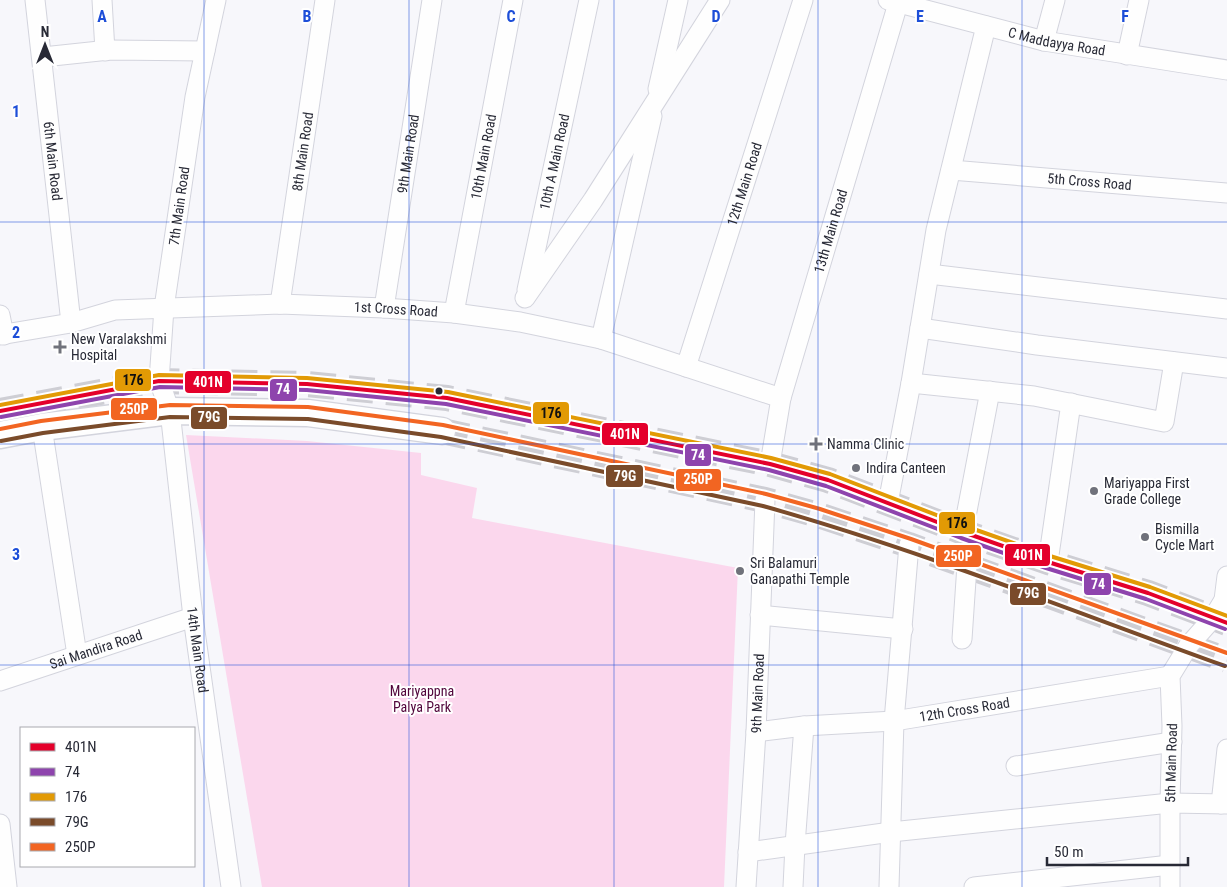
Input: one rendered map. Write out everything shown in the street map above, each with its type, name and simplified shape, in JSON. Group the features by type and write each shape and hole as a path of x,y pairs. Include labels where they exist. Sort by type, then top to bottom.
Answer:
{"main road":[{"path":"0,435 42,427 170,411 308,413 442,431"}],"street":[{"name":"6th Main Road","path":"35,0 43,57 71,323"},
{"path":"102,0 105,51"},
{"name":"7th Main Road","path":"170,411 159,381 164,308 194,97 216,0"},
{"name":"8th Main Road","path":"280,304 325,0"},
{"name":"9th Main Road","path":"384,308 432,0"},
{"name":"10th Main Road","path":"454,313 513,0"},
{"name":"10th A Main Road","path":"520,322 589,0"},
{"path":"602,339 678,0"},
{"path":"525,298 593,200 720,0"},
{"name":"12th Main Road","path":"686,367 803,0"},
{"path":"1044,41 1055,0"},
{"path":"1127,55 1139,0"},
{"name":"C Maddayya Road","path":"895,1 949,7 986,26 1044,41 1227,70"},
{"name":"13th Main Road","path":"770,464 781,398 895,1"},
{"path":"888,503 911,382 936,230 986,26"},
{"path":"43,57 105,51 205,51"},
{"name":"5th Cross Road","path":"951,170 1227,194"},
{"path":"929,274 1227,309"},
{"name":"1st Cross Road","path":"2,335 71,323 115,310 280,304 454,313 520,322 602,339 781,398"},
{"path":"0,315 2,335"},
{"path":"920,328 1227,368"},
{"path":"911,382 1034,396 1164,422 1174,362"},
{"path":"963,532 990,391"},
{"path":"1048,562 1071,403"},
{"name":"14th Main Road","path":"170,411 193,617 231,887"},
{"path":"42,427 77,655"},
{"name":"9th Main Road","path":"746,887 756,732 765,500"},
{"path":"889,887 894,720 909,545"},
{"path":"962,639 967,565"},
{"path":"1170,676 1190,645 1213,618 1225,600 1227,576"},
{"path":"760,615 903,629"},
{"name":"Sai Mandira Road","path":"0,681 193,617"},
{"name":"12th Cross Road","path":"756,732 804,726 894,720 1170,676"},
{"name":"5th Main Road","path":"1170,676 1172,742 1170,887"},
{"path":"793,887 794,845 804,726"},
{"path":"1016,766 1172,742"},
{"path":"748,852 892,832 1170,803 1224,804 1227,750"},
{"path":"0,824 7,887"},
{"path":"974,887 1170,865"}],"green space":[{"name":"Mariyappna Palya Park","path":"186,435 307,441 421,453 421,475 477,488 472,518 738,568 724,887 262,887"}],"tunnel":[{"path":"0,411 159,381 307,384 447,398 770,464 828,480 963,532 1048,562 1148,593 1227,623"},
{"path":"442,431 765,500 818,515 909,545 1227,660"}],"transit line":[{"name":"176","path":"0,405 159,375 307,378 448,392 771,458 830,474 965,526 1050,556 1150,587 1227,616"},
{"name":"401N","path":"0,411 159,381 307,384 447,398 770,464 828,480 963,532 1048,562 1148,593 1227,623"},
{"name":"74","path":"1,417 160,387 307,390 446,404 769,470 826,486 961,538 1046,568 1146,599 1225,629"},
{"name":"250P","path":"0,429 41,421 170,405 308,407 443,425 766,494 820,509 911,539 1227,653"},
{"name":"79G","path":"1,441 43,433 170,417 308,419 441,437 763,506 822,523 938,561 1225,666"}],"place":[{"name":"New Varalakshmi Hospital","path":"60,347"},
{"name":"Namma Clinic","path":"816,444"},
{"name":"Indira Canteen","path":"856,468"},
{"name":"Mariyappa First Grade College","path":"1094,491"},
{"name":"Bismilla Cycle Mart","path":"1145,537"},
{"name":"Sri Balamuri Ganapathi Temple","path":"740,571"}]}
